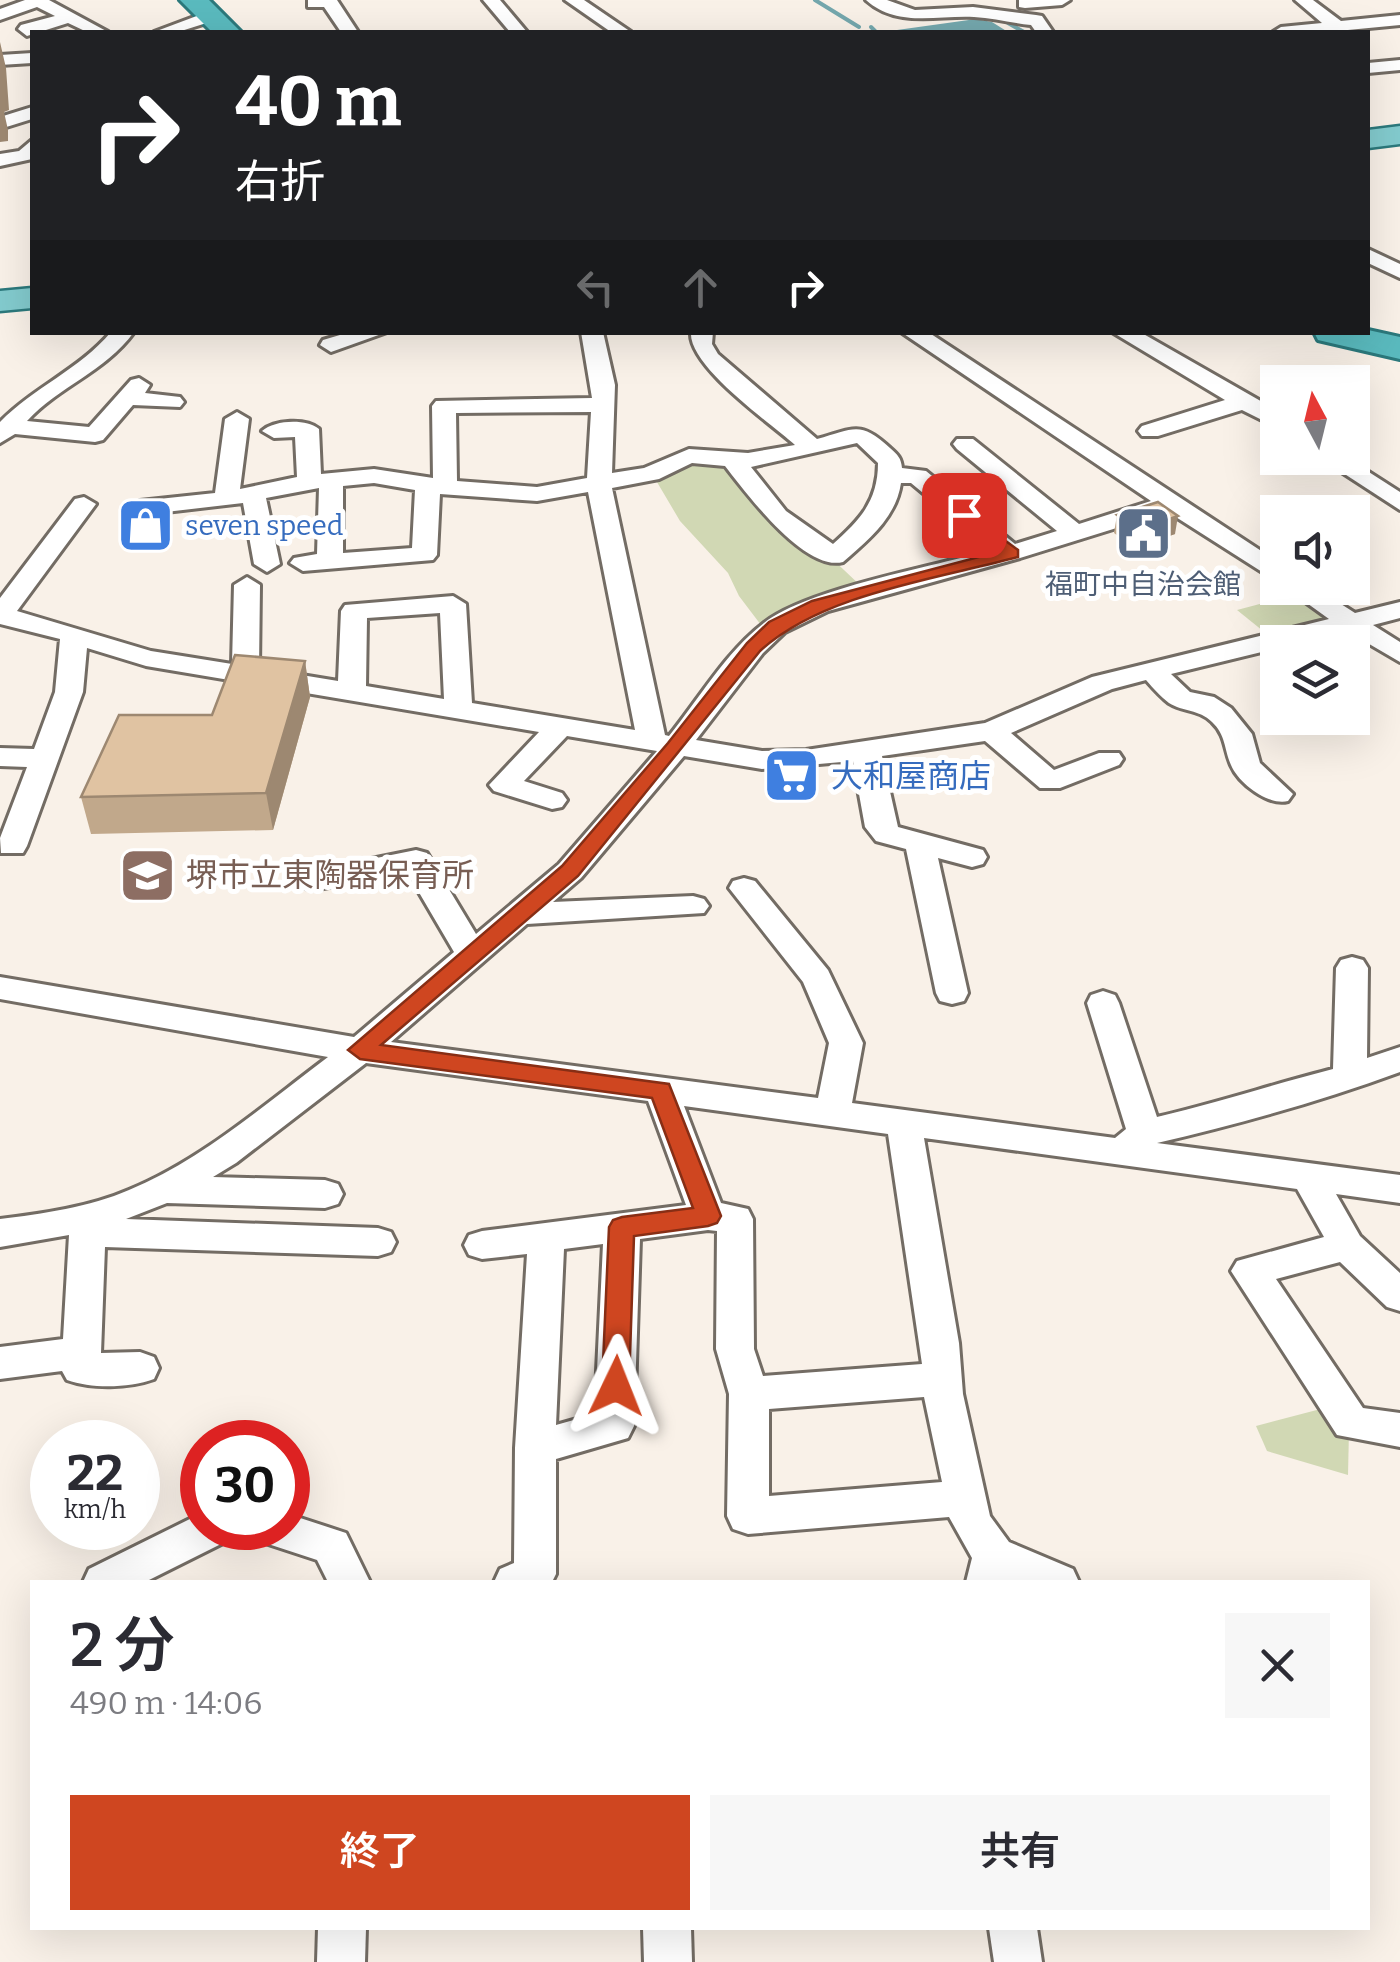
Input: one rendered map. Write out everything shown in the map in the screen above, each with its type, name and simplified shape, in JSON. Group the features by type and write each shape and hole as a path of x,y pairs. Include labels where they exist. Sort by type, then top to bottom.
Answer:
{"highway":[{"path":"1344,335 1400,348"}],"main road":[{"path":"1370,139 1400,135"},
{"path":"0,301 30,298"}],"street":[{"path":"491,0 517,30"},
{"path":"573,0 619,30"},
{"path":"874,0 903,16 968,12 1040,26 1064,25"},
{"path":"1023,2 1062,0"},
{"path":"1304,0 1337,26"},
{"path":"0,14 38,1 95,30"},
{"path":"314,4 329,1 348,30"},
{"path":"1023,2 1040,26"},
{"path":"169,30 210,16"},
{"path":"30,30 27,29 71,17"},
{"path":"1300,30 1397,23"},
{"path":"0,60 30,58"},
{"path":"1370,68 1400,65"},
{"path":"0,123 30,115"},
{"path":"0,160 26,155 30,149"},
{"path":"1370,255 1400,272"},
{"path":"5,431 30,404 104,354 120,335"},
{"path":"331,345 366,335"},
{"path":"593,335 604,386 599,484 664,745"},
{"path":"702,335 701,344 709,358 813,448"},
{"path":"916,335 1260,563"},
{"path":"1128,335 1260,409"},
{"path":"5,431 95,435 133,392 172,402"},
{"path":"1150,431 1247,401"},
{"path":"303,563 424,555 437,486 444,406 603,405"},
{"path":"226,499 237,418"},
{"path":"274,431 307,429 320,480 330,561"},
{"path":"140,508 226,499 320,480 374,476 437,486 538,494 650,474 689,456 748,460 813,448 860,434 890,461 892,488 876,518 834,557 777,516 732,459"},
{"path":"965,444 1076,533"},
{"path":"892,475 917,476 1011,554"},
{"path":"1358,475 1400,502"},
{"path":"252,494 267,564"},
{"path":"84,504 0,616 38,623 146,658 563,724 762,760 806,759 991,731 1102,683 1400,610"},
{"path":"82,1225 138,1202 224,1154 473,957 570,871 664,745 776,626 819,604 1011,554 1168,504"},
{"path":"246,675 247,585"},
{"path":"352,693 354,611 452,604 458,708"},
{"path":"1326,605 1400,654"},
{"path":"12,846 69,692 74,637"},
{"path":"1152,671 1181,699 1204,702 1221,714 1238,734 1246,766 1278,794"},
{"path":"552,800 504,785 563,724"},
{"path":"991,731 1050,782 1109,759"},
{"path":"866,750 880,827 887,834 972,857"},
{"path":"0,756 44,758"},
{"path":"920,843 952,993"},
{"path":"313,880 416,860 473,957"},
{"path":"744,888 817,978 846,1043 833,1114"},
{"path":"522,914 693,906"},
{"path":"1350,1078 1352,968"},
{"path":"0,988 360,1050 833,1114 1133,1142 1308,1176 1400,1189"},
{"path":"1103,1003 1133,1142"},
{"path":"1133,1142 1251,1108 1273,1097 1350,1078 1400,1059"},
{"path":"661,1090 708,1216"},
{"path":"904,1122 940,1342 942,1379 971,1522 991,1569 1048,1580"},
{"path":"1308,1176 1347,1246 1400,1296"},
{"path":"162,1189 326,1194"},
{"path":"482,1244 708,1216 735,1219 735,1349 749,1394 748,1516 965,1498"},
{"path":"82,1225 82,1369 140,1368"},
{"path":"0,1233 82,1225 378,1242"},
{"path":"535,1448 614,1426 622,1227"},
{"path":"520,1580 535,1574 535,1448 546,1236"},
{"path":"1347,1246 1250,1272 1350,1423 1400,1430"},
{"path":"0,1363 82,1352"},
{"path":"749,1394 942,1379"},
{"path":"310,1539 331,1546 348,1580"},
{"path":"108,1580 180,1544"},
{"path":"340,1962 342,1930"},
{"path":"667,1930 668,1962"},
{"path":"1013,1930 1018,1962"}],"green space":[{"path":"691,462 730,462 863,588 764,629 739,596 728,573 680,521 654,477"},
{"path":"1260,604 1318,605 1336,618 1315,625 1260,625 1260,629 1237,610"},
{"path":"1332,1406 1349,1430 1348,1475 1267,1451 1256,1426"}],"water":[{"path":"976,19 1005,30 897,30"}],"building":[{"path":"1158,502 1178,516 1138,530 1117,515"},
{"path":"235,655 305,661 266,793 81,797 119,715 212,715"}],"waterway":[{"path":"815,0 859,27"},
{"path":"1008,23 1020,30"},
{"path":"871,27 874,30"}],"place":[{"name":"seven speed","path":"146,525"},
{"name":"福町中自治会館","path":"1143,533"},
{"name":"大和屋商店","path":"792,776"},
{"name":"堺市立東陶器保育所","path":"147,875"}],"route":[{"path":"616,1386 622,1227 708,1216 661,1090 360,1050 570,871 675,748 753,647 776,626 819,604 1011,554 964,515"}]}
